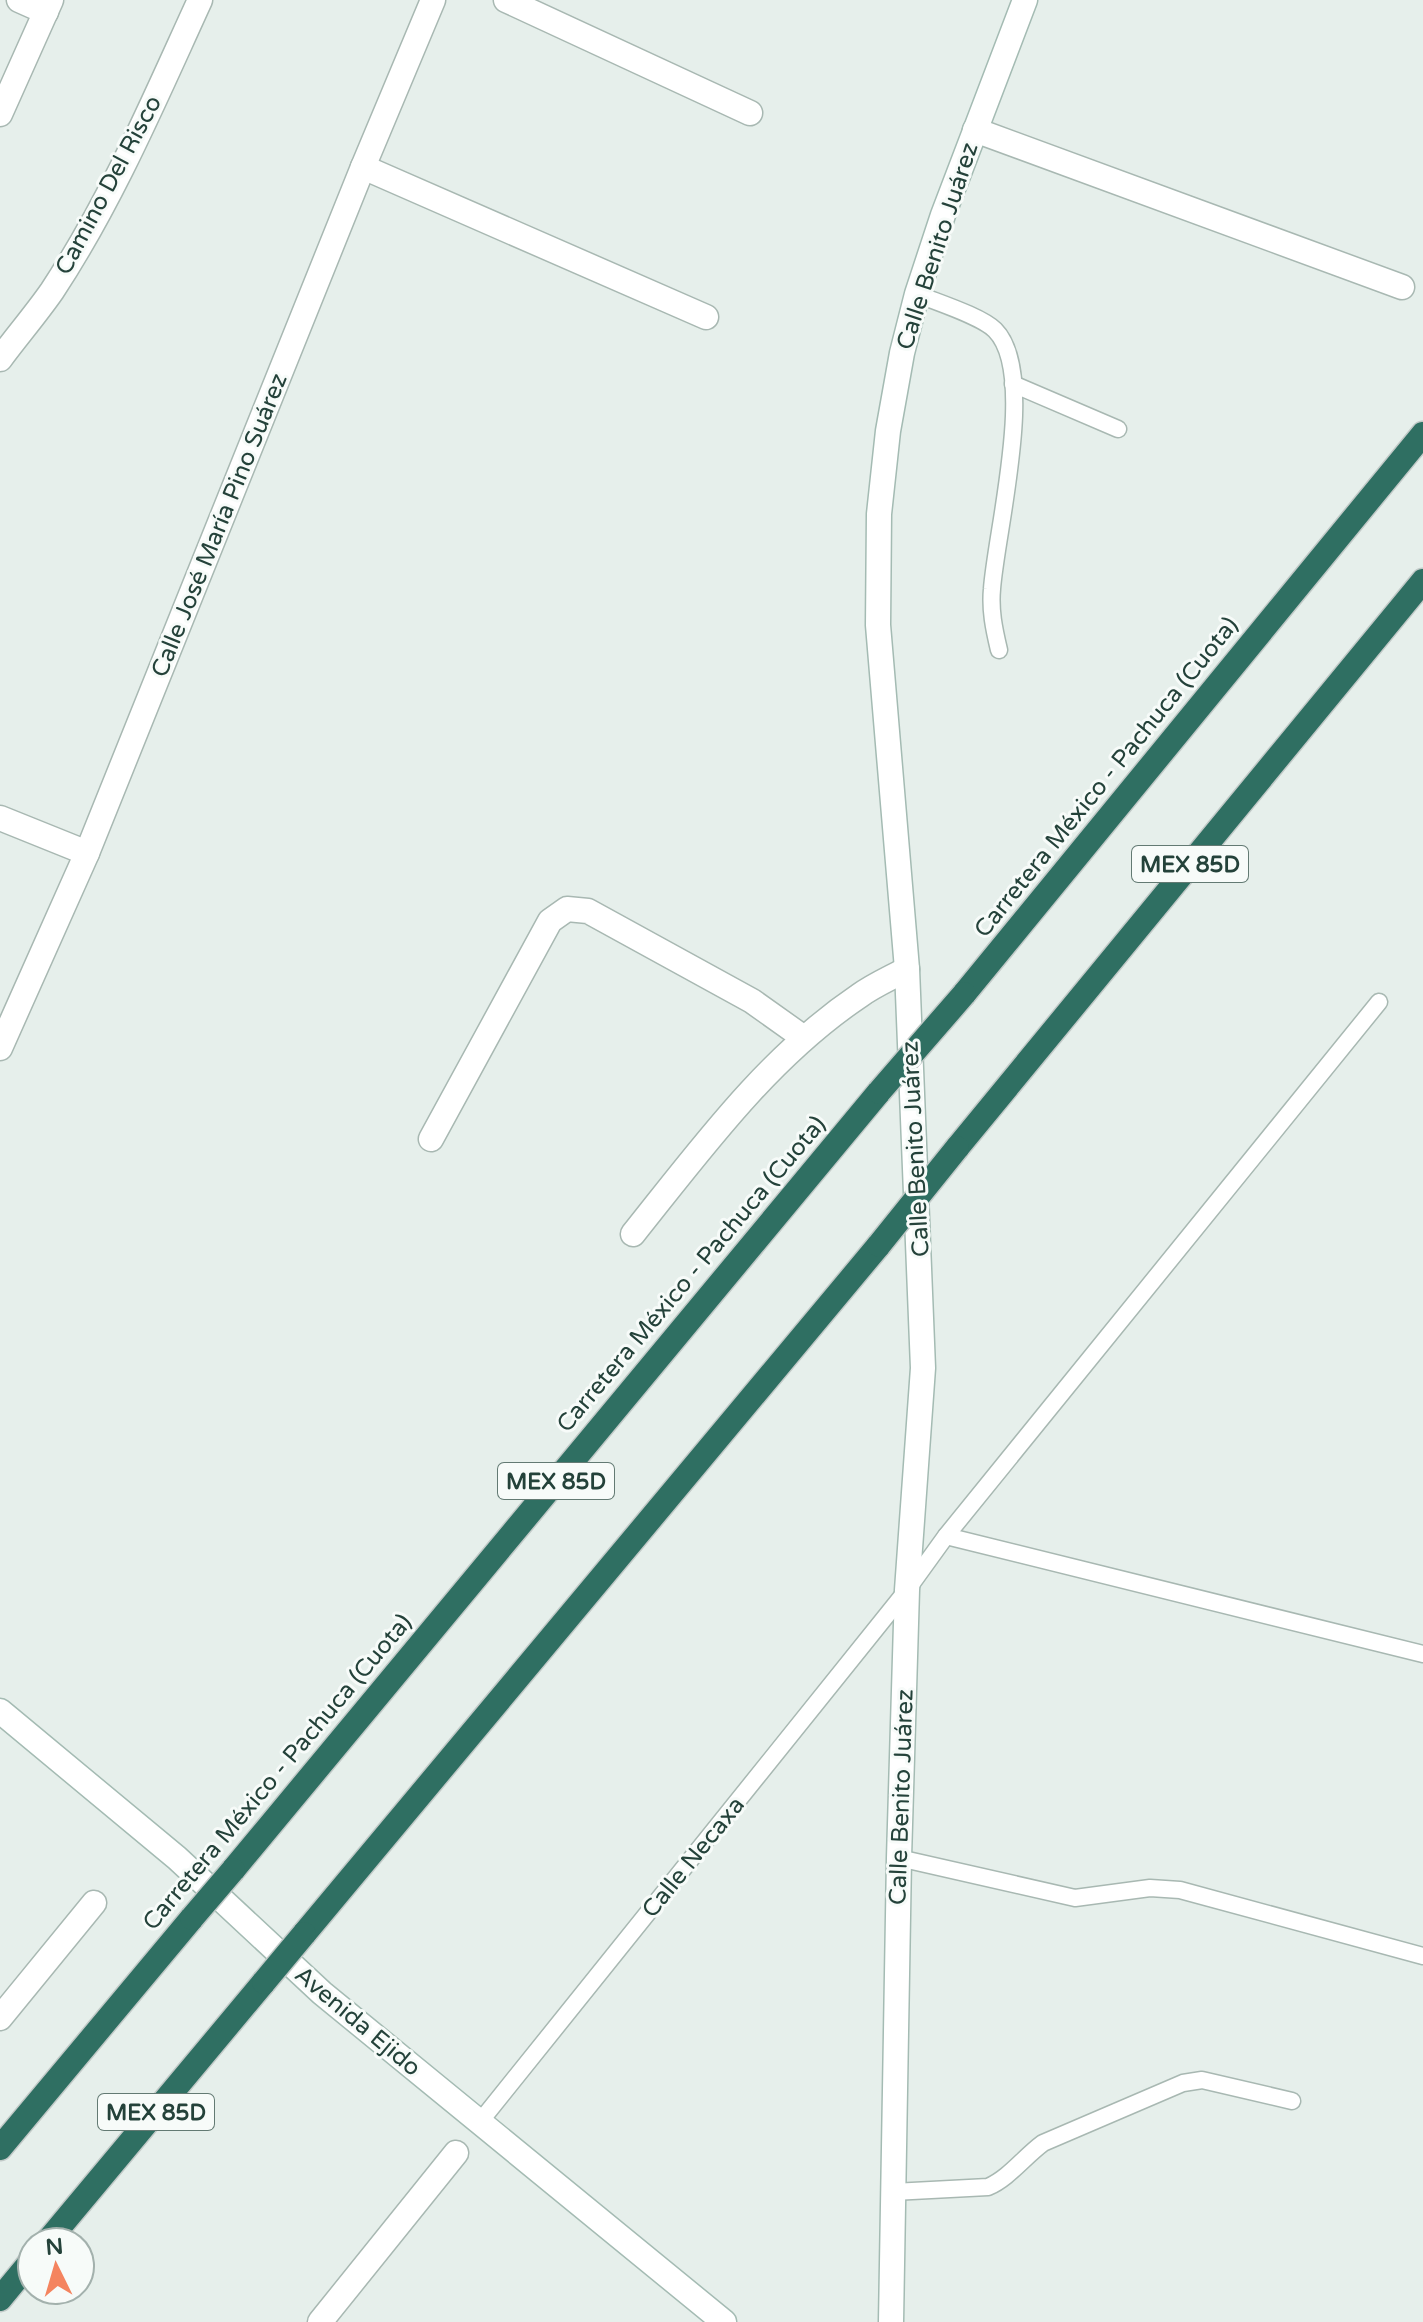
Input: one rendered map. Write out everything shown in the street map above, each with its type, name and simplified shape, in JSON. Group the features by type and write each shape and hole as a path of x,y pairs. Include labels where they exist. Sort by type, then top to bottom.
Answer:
{"highway":[{"name":"Carretera México - Pachuca (Cuota)","path":"0,2148 879,1092 964,994 1423,434"},
{"name":"MEX 85D","path":"60,2226 879,1245 1423,581"},
{"path":"0,2299 16,2280"}],"street":[{"path":"0,114 48,6 19,0"},
{"name":"Camino Del Risco","path":"0,359 52,291 97,215 125,163 200,0"},
{"name":"Calle José María Pino Suárez","path":"0,1048 87,853 433,0"},
{"path":"506,0 750,113"},
{"name":"Calle Benito Juárez","path":"891,2322 907,1590 923,1368 907,969 878,625 879,514 888,431 902,353 917,294 1025,0"},
{"path":"975,130 1402,287"},
{"path":"363,167 706,317"},
{"path":"0,818 87,853"},
{"path":"431,1139 550,921 567,909 588,911 752,1001 804,1038"},
{"path":"633,1234 724,1119 804,1038 862,994 907,969"},
{"name":"Avenida Ejido","path":"0,1711 177,1858 322,1993 724,2322"},
{"path":"0,2018 94,1903"},
{"path":"320,2322 456,2153"}],"lane":[{"path":"917,294 994,329 1005,346 1013,384 1013,445 992,591 992,621 999,650"},
{"path":"1013,384 1118,429"},
{"name":"Calle Necaxa","path":"479,2123 907,1590 946,1536 1379,1002"},
{"path":"946,1536 1423,1654"},
{"path":"899,1858 1075,1898 1150,1888 1180,1890 1423,1956"},
{"path":"893,2192 988,2187 1001,2182 1027,2154 1043,2143 1183,2083 1202,2080 1292,2101"}]}
